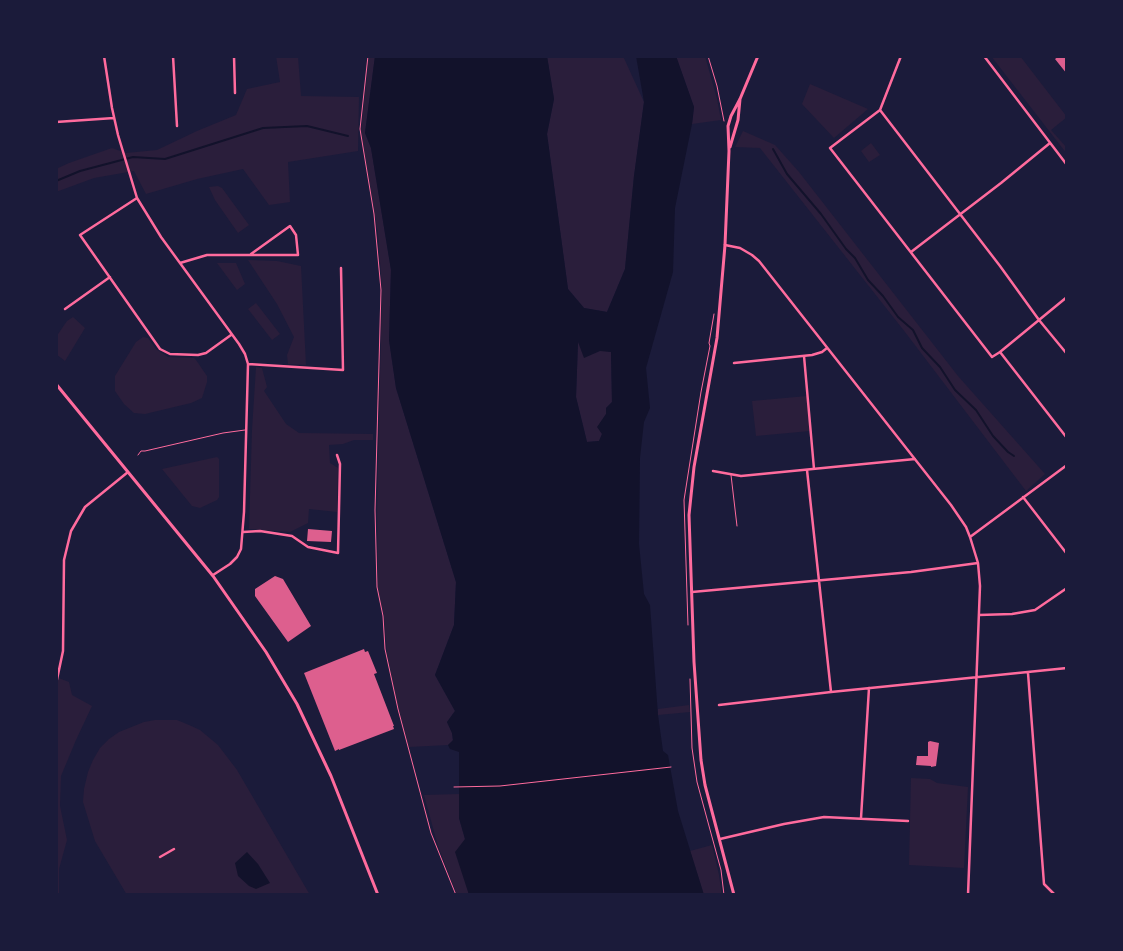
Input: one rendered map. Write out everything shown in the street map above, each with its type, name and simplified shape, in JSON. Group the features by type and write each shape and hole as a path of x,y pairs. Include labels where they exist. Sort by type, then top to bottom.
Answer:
{"street":[{"path":"104,56 120,147 137,198 161,237 245,354 248,364 241,549 237,557 230,564 213,576"},
{"path":"173,56 177,126"},
{"path":"234,56 235,92"},
{"path":"734,895 718,839 705,785 700,754 694,671 690,552 691,492 701,422 717,338 725,245 729,151 728,126 758,56"},
{"path":"901,56 880,110 830,148 992,357 1067,297"},
{"path":"984,56 1067,164"},
{"path":"729,151 738,120 740,99"},
{"path":"880,110 1000,266 1039,320 1067,354"},
{"path":"56,122 114,118"},
{"path":"911,252 1050,142"},
{"path":"137,198 80,236 160,349 170,354 198,355 206,353 232,335"},
{"path":"180,264 207,254 298,255 296,235 290,226 251,254"},
{"path":"725,245 740,248 758,261 951,505 966,527 970,537 978,564 980,586 968,895"},
{"path":"248,364 343,370 341,268"},
{"path":"65,309 110,278"},
{"path":"734,364 804,356 818,353 827,348"},
{"path":"1000,352 1067,438"},
{"path":"804,356 814,469"},
{"path":"56,384 213,576 266,652 297,704 339,794 378,895"},
{"path":"243,532 260,531 292,536 308,547 338,553 340,464 337,455"},
{"path":"714,470 741,476 914,459"},
{"path":"970,537 1067,465"},
{"path":"807,470 831,692"},
{"path":"56,684 62,652 64,560 71,531 85,507 128,472"},
{"path":"1024,497 1067,554"},
{"path":"692,592 978,564"},
{"path":"979,615 1012,614 1035,610 1067,588"},
{"path":"718,705 1067,668"},
{"path":"1028,672 1044,884 1055,895"},
{"path":"862,818 869,688"},
{"path":"718,839 784,824 824,818 908,821"},
{"path":"160,857 174,850"}],"lane":[{"path":"138,455 145,451 223,433 246,430"},
{"path":"731,474 737,526"}],"path":[{"path":"368,56 360,129 374,214 381,290 375,510 376,580 383,616 389,668 408,747 431,833 456,895"},
{"path":"708,56 718,86 724,126"},
{"path":"688,630 684,500 715,309"},
{"path":"690,678 692,748 697,782 721,870 724,895"},
{"path":"454,786 500,786 671,767"}],"shaded area":[{"path":"276,56 298,56 301,96 359,97 358,151 288,162 290,202 269,205 243,169 197,179 146,194 134,171 94,178 56,192 56,169 69,163 112,148 126,153 157,150 236,115 247,89 280,82"},
{"path":"369,56 375,56 365,133 371,148 391,270 389,340 396,388 456,582 454,625 435,675 455,711 447,722 453,741 448,745 409,747 396,699 387,653 384,616 378,594 377,510 382,290 378,234 361,131"},
{"path":"375,56 547,56 554,99 547,134 568,289 584,308 607,312 625,269 634,176 644,102 636,56 676,56 694,107 675,208 673,272 646,368 650,408 644,422 640,458 639,544 644,594 650,605 658,715 663,751 668,755 678,811 704,895 469,895 455,852 465,839 459,818 459,752 450,749 448,745 453,740 447,722 455,711 435,675 454,625 456,582 396,388 389,340 391,270 371,148 365,133","holes":["578,342 584,358 600,351 611,352 612,402 606,408 606,414 597,427 602,434 599,441 587,442 576,397"]},
{"path":"547,56 623,56 644,102 634,176 625,269 607,312 584,308 568,289 547,134 554,99"},
{"path":"676,56 705,56 721,120 692,124 694,107"},
{"path":"991,56 1020,56 1067,117 1051,130 1067,148 1067,154"},
{"path":"810,84 868,109 834,138 802,104"},
{"path":"743,131 775,145 799,172 958,376 1045,474 1026,491 905,332 760,148 735,147"},
{"path":"871,143 880,155 869,162 861,151"},
{"path":"218,186 222,188 249,225 238,233 215,200 209,187"},
{"path":"248,260 277,261 301,266 306,365 288,364 287,355 294,337 277,304"},
{"path":"217,263 236,263 245,284 237,290"},
{"path":"256,303 280,334 272,340 248,309"},
{"path":"73,317 85,328 65,361 56,354 56,337 67,321"},
{"path":"143,337 148,338 156,349 168,357 194,358 196,360 207,376 202,398 191,403 145,414 134,413 124,404 115,391 115,376 136,342"},
{"path":"578,341 600,350 611,352 612,402 606,408 606,414 598,427 602,434 599,441 587,442 576,397"},
{"path":"256,367 262,368 267,387 264,391 286,424 299,433 373,434 373,440 354,440 343,444 329,445 330,463 338,468 337,512 309,509 308,523 290,532 249,529"},
{"path":"807,396 810,431 756,436 752,401"},
{"path":"217,457 219,459 219,497 217,500 200,508 192,506 162,469"},
{"path":"56,677 69,682 72,695 92,706 61,776 60,806 67,840 59,869 59,895 56,895"},
{"path":"689,705 690,712 658,715 658,709"},
{"path":"177,720 200,730 218,745 237,770 310,895 127,895 95,841 83,802 84,789 93,760 100,748 109,739 119,732 144,722"},
{"path":"911,778 930,779 937,783 968,787 964,868 909,865"},
{"path":"459,794 459,818 465,839 469,895 457,895 438,846 424,795"},
{"path":"712,845 722,895 704,895 690,851"},
{"path":"247,852 258,864 270,883 256,889 249,886 238,876 235,863"}],"building":[{"path":"1059,56 1067,56 1067,74 1055,59"},
{"path":"308,529 332,531 331,542 307,541"},
{"path":"275,576 283,579 311,626 288,642 255,596 255,589"},
{"path":"364,649 365,652 368,651 377,673 374,674 394,729 335,751 304,673"},
{"path":"928,742 939,743 936,766 916,765 917,756 928,756"}],"waterway":[{"path":"56,181 80,171 133,157 165,159 263,128 307,126 348,136"},
{"path":"773,149 787,174 855,258 868,280 883,296 898,317 913,330 922,348 940,367 955,390 976,410 993,436 1014,456"}]}
